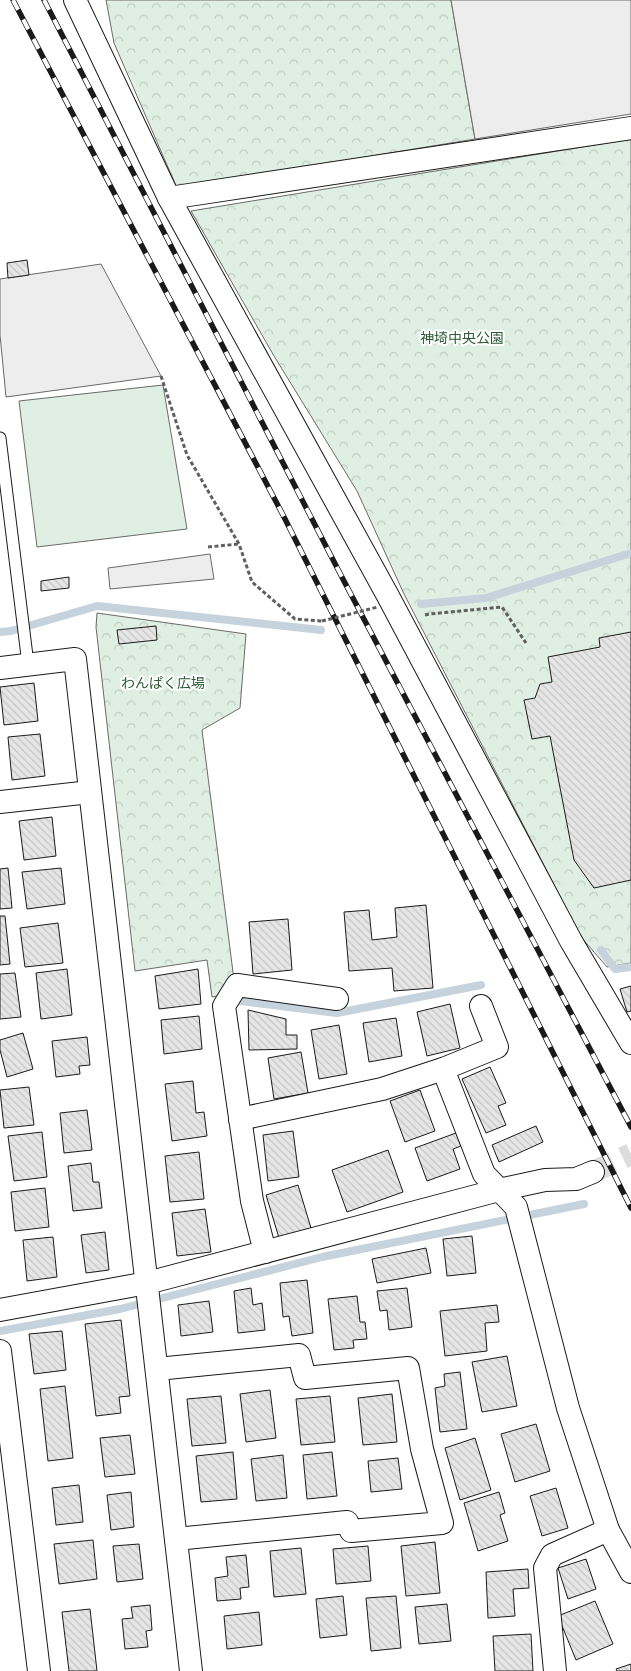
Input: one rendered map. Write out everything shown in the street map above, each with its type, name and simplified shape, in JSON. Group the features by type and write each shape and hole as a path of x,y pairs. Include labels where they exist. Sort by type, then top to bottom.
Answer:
{"street":[{"path":"75,0 168,198 388,596 571,941 631,1043"},
{"path":"168,198 631,128"},
{"path":"0,668 27,653 74,659 192,1671"},
{"path":"0,802 90,792"},
{"path":"265,1252 252,1201 224,1006 237,985 337,999"},
{"path":"240,1119 382,1089 443,1069 497,1047 481,1006"},
{"path":"443,1069 484,1174 519,1216 568,1408 608,1530 631,1572"},
{"path":"0,1310 148,1296 265,1252 499,1190 545,1180 576,1180 593,1172"},
{"path":"0,1351 39,1671"},
{"path":"157,1369 299,1355 305,1378 408,1368 422,1449 442,1522 351,1531 347,1522 176,1539"},
{"path":"555,1671 545,1568 552,1555 608,1530"}],"lane":[{"path":"0,438 27,653"}],"path":[{"path":"161,376 187,455 239,544 252,582 295,619 322,621 378,607"},
{"path":"208,547 239,544"},
{"path":"425,616 429,614 502,607 526,643"}],"green space":[{"path":"106,0 451,0 475,139 177,188 114,43"},
{"name":"神埼中央公園","path":"631,139 631,963 607,967 581,937 404,594 357,491 274,356 191,211"},
{"path":"163,385 187,529 37,547 19,401"},
{"name":"わんぱく広場","path":"97,613 246,634 240,708 202,730 234,980 224,995 212,997 207,960 135,971 96,627"}],"shaded area":[{"path":"451,0 631,0 631,114 475,139"},
{"path":"101,264 161,376 6,397 0,335 0,279"},
{"path":"210,554 214,579 110,589 108,568"}],"building":[{"path":"27,260 29,275 8,278 7,263"},
{"path":"69,577 69,588 41,591 41,581"},
{"path":"156,626 157,640 119,644 117,630"},
{"path":"631,632 631,880 594,888 574,860 550,736 532,739 524,700 535,698 540,684 552,682 548,657 600,647 599,638"},
{"path":"34,683 38,721 4,725 0,687"},
{"path":"40,734 45,776 12,780 8,737"},
{"path":"52,817 56,856 24,860 19,821"},
{"path":"8,868 12,908 0,909 0,869"},
{"path":"61,868 65,904 27,909 22,872"},
{"path":"426,905 433,988 394,991 392,968 349,971 344,912 369,910 372,940 397,937 395,908"},
{"path":"0,916 5,916 10,964 0,965"},
{"path":"288,919 292,970 253,974 249,922"},
{"path":"58,923 63,963 25,967 20,928"},
{"path":"67,969 72,1015 41,1019 36,973"},
{"path":"198,969 201,1004 159,1009 155,976"},
{"path":"15,973 21,1017 0,1019 0,974"},
{"path":"631,986 631,1011 627,1012 620,989"},
{"path":"450,1004 460,1048 427,1056 417,1012"},
{"path":"248,1010 286,1019 286,1035 297,1035 297,1049 249,1050"},
{"path":"199,1016 202,1049 164,1054 161,1020"},
{"path":"396,1018 402,1056 369,1062 363,1023"},
{"path":"339,1025 347,1074 319,1079 311,1030"},
{"path":"23,1033 33,1069 7,1077 0,1050 0,1040"},
{"path":"87,1037 90,1065 79,1066 80,1074 56,1077 52,1041"},
{"path":"301,1052 308,1093 274,1099 268,1058"},
{"path":"490,1067 506,1103 498,1106 506,1125 486,1133 462,1079"},
{"path":"193,1081 196,1113 204,1112 207,1136 172,1141 165,1084"},
{"path":"29,1087 34,1125 4,1128 0,1090"},
{"path":"420,1090 435,1131 405,1142 390,1101"},
{"path":"87,1110 92,1150 64,1153 60,1113"},
{"path":"536,1126 543,1142 499,1162 492,1145"},
{"path":"293,1131 299,1177 268,1181 263,1135"},
{"path":"42,1132 47,1177 14,1181 8,1136"},
{"path":"456,1133 461,1146 453,1149 460,1169 427,1181 415,1148"},
{"path":"388,1150 403,1192 347,1212 332,1170"},
{"path":"199,1152 204,1199 170,1202 165,1156"},
{"path":"91,1163 93,1182 99,1182 102,1208 73,1211 68,1166"},
{"path":"298,1185 311,1228 279,1238 266,1195"},
{"path":"45,1188 49,1227 15,1231 11,1192"},
{"path":"205,1209 211,1252 177,1256 172,1213"},
{"path":"105,1232 109,1270 86,1273 81,1235"},
{"path":"472,1236 476,1273 447,1276 443,1239"},
{"path":"53,1237 57,1277 27,1281 23,1240"},
{"path":"426,1248 431,1273 377,1283 372,1259"},
{"path":"307,1280 313,1333 292,1336 289,1316 283,1317 280,1283"},
{"path":"251,1288 253,1305 262,1303 265,1330 238,1333 234,1291"},
{"path":"407,1288 412,1327 389,1330 387,1310 380,1311 377,1291"},
{"path":"357,1296 360,1322 365,1322 367,1339 353,1340 354,1348 334,1350 328,1299"},
{"path":"209,1301 213,1332 181,1336 178,1305"},
{"path":"497,1305 499,1322 485,1323 487,1351 445,1356 440,1311"},
{"path":"121,1320 130,1396 119,1397 121,1413 96,1416 85,1324"},
{"path":"62,1331 66,1370 34,1374 29,1334"},
{"path":"507,1356 517,1406 482,1412 472,1362"},
{"path":"460,1372 467,1429 440,1432 435,1388 445,1386 444,1374"},
{"path":"65,1386 73,1458 48,1461 40,1389"},
{"path":"270,1390 276,1438 246,1442 240,1394"},
{"path":"392,1394 397,1442 363,1445 358,1398"},
{"path":"221,1396 226,1443 192,1446 187,1399"},
{"path":"330,1396 335,1442 301,1445 296,1399"},
{"path":"536,1424 550,1471 515,1482 501,1434"},
{"path":"130,1435 135,1474 105,1477 100,1438"},
{"path":"475,1438 491,1490 460,1500 445,1448"},
{"path":"233,1452 237,1499 201,1502 196,1456"},
{"path":"332,1452 337,1496 307,1499 303,1455"},
{"path":"283,1455 287,1498 256,1501 251,1459"},
{"path":"398,1458 402,1489 371,1492 368,1461"},
{"path":"79,1485 83,1522 56,1525 52,1488"},
{"path":"556,1488 568,1528 542,1536 530,1496"},
{"path":"131,1492 134,1527 111,1530 107,1495"},
{"path":"499,1492 505,1513 500,1515 508,1541 478,1551 464,1503"},
{"path":"93,1540 97,1579 59,1584 54,1544"},
{"path":"435,1542 440,1593 406,1596 401,1546"},
{"path":"139,1544 143,1579 117,1582 113,1546"},
{"path":"368,1546 371,1581 336,1584 333,1549"},
{"path":"301,1548 306,1594 274,1597 270,1551"},
{"path":"246,1555 249,1587 240,1588 241,1599 217,1601 215,1578 228,1576 226,1557"},
{"path":"586,1559 596,1589 568,1599 558,1568"},
{"path":"528,1569 529,1588 513,1589 515,1616 488,1618 486,1572"},
{"path":"343,1596 347,1635 320,1638 316,1599"},
{"path":"396,1596 401,1648 371,1651 366,1598"},
{"path":"595,1601 613,1644 576,1660 558,1616"},
{"path":"447,1604 451,1641 419,1644 415,1607"},
{"path":"150,1605 152,1630 146,1631 148,1647 125,1649 122,1619 133,1618 131,1607"},
{"path":"90,1609 97,1671 69,1671 62,1612"},
{"path":"259,1612 262,1645 227,1649 224,1616"},
{"path":"531,1634 533,1671 495,1671 493,1636"},
{"path":"631,1664 631,1671 617,1671 616,1669"}],"waterway":[{"path":"421,604 486,598 631,553"},
{"path":"0,632 11,631 97,606 321,630"},
{"path":"601,950 615,969 631,967"},
{"path":"241,1001 337,1013 481,985"},
{"path":"0,1331 120,1309 322,1257 584,1204"}],"tunnel":[{"path":"593,1172 631,1154"}],"railway":[{"path":"13,0 283,515 631,1208"},
{"path":"44,0 345,583 631,1127"}]}
